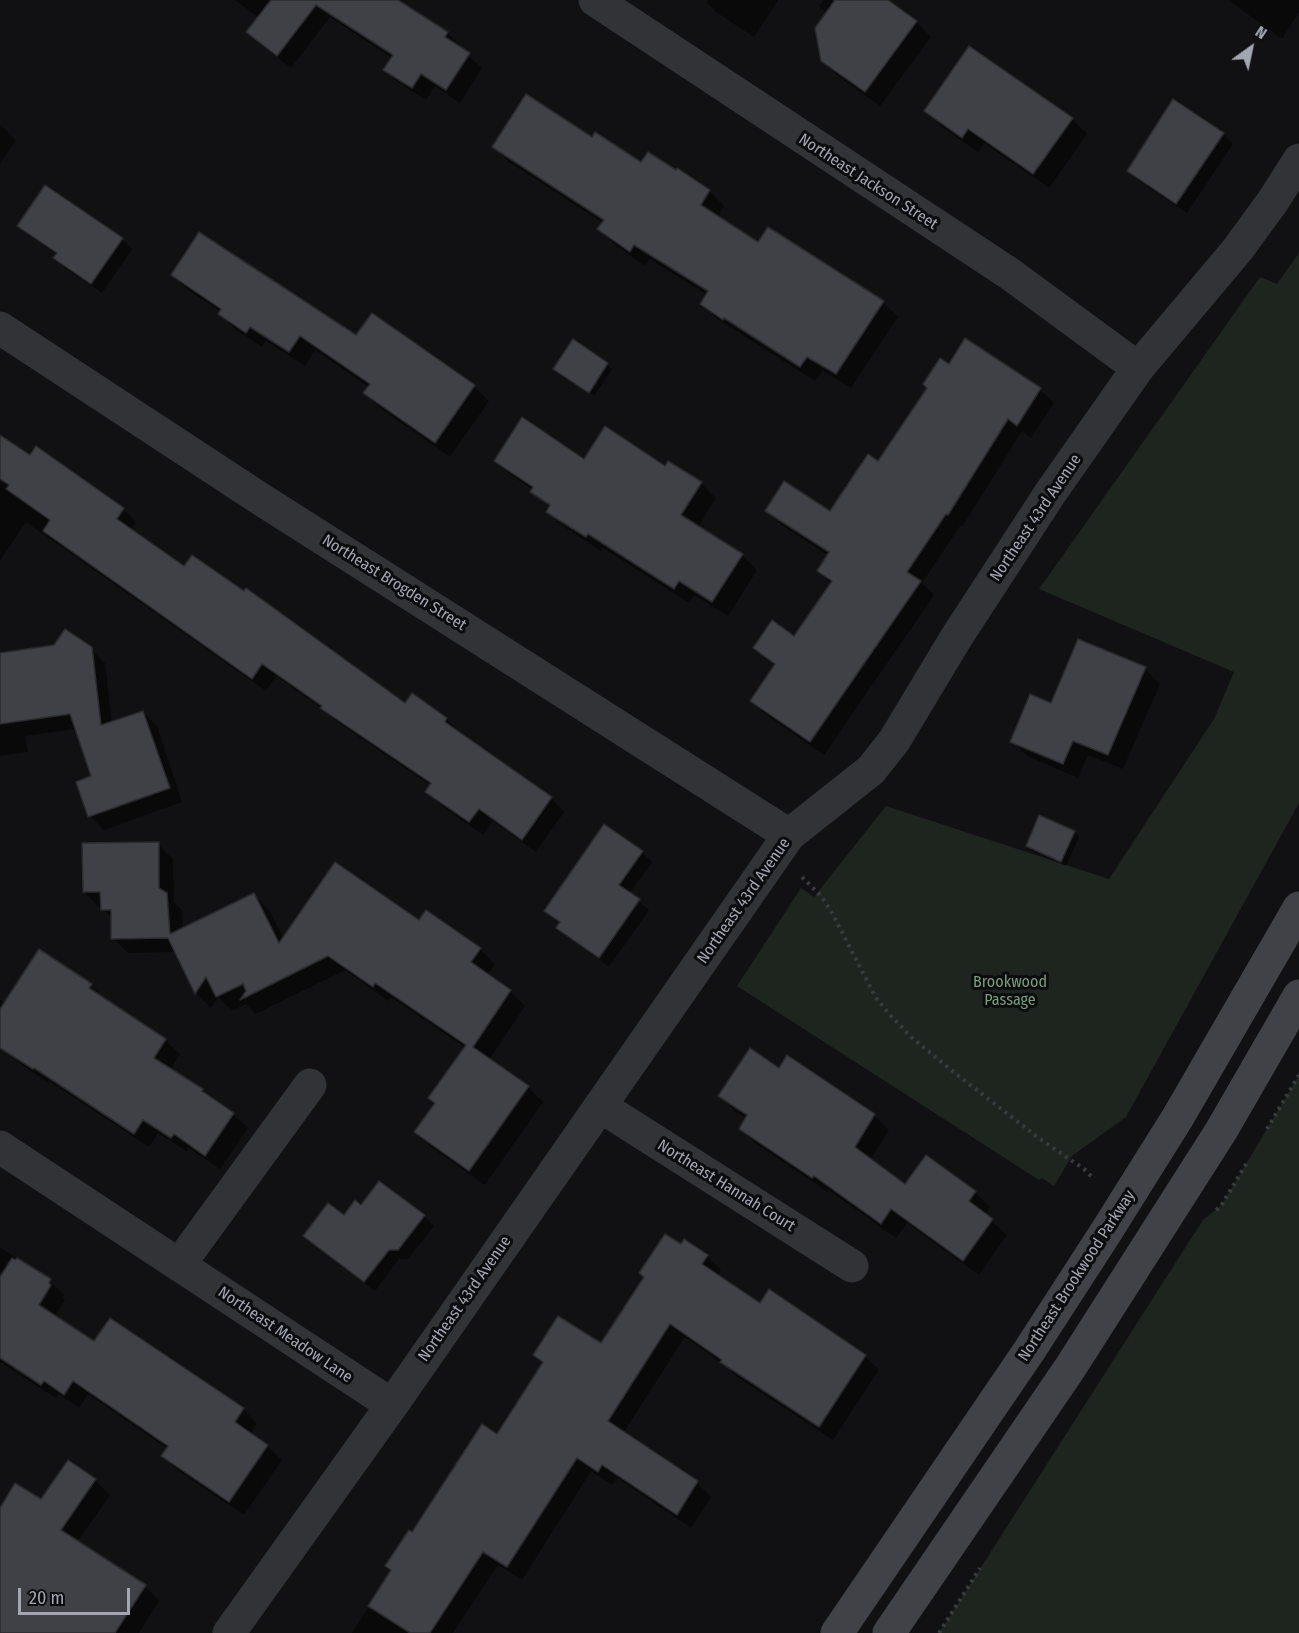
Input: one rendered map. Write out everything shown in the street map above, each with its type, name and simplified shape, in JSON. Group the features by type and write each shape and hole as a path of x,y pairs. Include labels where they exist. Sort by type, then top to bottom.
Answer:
{"main road":[{"name":"Northeast Brookwood Parkway","path":"837,1633 1029,1351 1106,1232 1178,1117 1299,908"},
{"path":"889,1633 1070,1368 1221,1131 1299,996"}],"street":[{"name":"Northeast Jackson Street","path":"595,0 1010,274 1138,368"},
{"name":"Northeast 43rd Avenue","path":"229,1633 392,1405 789,835 871,770 894,741 956,638 1045,501 1138,368 1238,249 1299,160"},
{"name":"Northeast Brogden Street","path":"0,328 259,498 789,835"},
{"path":"179,1265 310,1085"},
{"name":"Northeast Hannah Court","path":"600,1106 852,1266"},
{"name":"Northeast Meadow Lane","path":"0,1147 392,1405"}],"path":[{"path":"800,875 821,896 832,913 876,998 911,1037 1024,1127 1092,1177"}],"green space":[{"name":"Brookwood Passage","path":"1299,253 1299,803 1126,1117 1072,1156 1054,1186 1042,1178 1039,1180 737,986 801,888 814,897 886,806 1109,879 1214,719 1234,672 1039,589 1260,277 1277,284"},
{"path":"1299,1075 1299,1633 939,1633 1192,1237 1204,1219 1221,1206"}],"building":[{"path":"271,0 398,0 448,32 445,37 470,53 446,90 421,74 412,88 383,70 393,55 316,5 277,56 246,32"},
{"path":"835,0 888,0 917,21 865,92 821,61 815,28"},
{"path":"969,46 1073,118 1033,174 968,129 962,138 924,111"},
{"path":"526,94 592,137 595,132 641,162 648,152 676,170 677,168 710,190 701,205 758,242 768,227 884,301 836,374 807,357 800,367 724,318 723,320 700,304 708,291 634,245 630,252 597,229 604,220 492,147"},
{"path":"1173,99 1224,133 1176,204 1127,171"},
{"path":"45,185 123,238 91,284 53,258 57,253 17,226"},
{"path":"199,232 356,335 372,313 475,385 435,443 363,393 370,384 300,336 289,352 250,327 246,333 218,314 221,309 171,275"},
{"path":"965,338 1041,388 1017,426 1008,419 948,515 946,514 907,572 921,581 810,742 750,701 775,664 753,648 772,620 794,636 832,581 817,571 829,552 765,511 784,481 830,511 868,454 878,461 927,388 923,384 940,358 949,364"},
{"path":"573,339 608,363 589,393 553,369"},
{"path":"522,417 584,459 605,426 665,466 668,461 702,482 681,515 743,554 712,602 679,581 674,589 588,534 586,537 546,512 550,505 530,492 533,487 494,461"},
{"path":"0,435 30,455 36,446 124,508 117,519 184,566 192,555 244,591 246,588 405,703 412,693 447,718 445,722 552,797 522,840 479,809 469,822 425,792 431,783 320,708 322,706 262,664 252,679 43,531 50,520 6,489 9,485 0,479"},
{"path":"65,629 92,647 101,725 143,711 170,788 88,817 76,782 91,776 70,714 0,724 0,653 54,645"},
{"path":"1078,639 1146,667 1108,755 1073,741 1063,764 1010,742 1030,694 1051,703"},
{"path":"1039,815 1075,831 1061,862 1026,846"},
{"path":"604,824 643,851 619,885 640,899 599,958 556,928 560,922 544,911"},
{"path":"159,842 159,888 167,893 170,934 254,893 279,943 335,862 419,920 426,910 481,948 471,962 511,990 473,1047 529,1086 469,1171 414,1132 435,1103 428,1098 466,1045 375,983 373,987 328,956 240,1000 246,991 243,984 216,997 206,977 195,994 168,938 111,939 111,910 101,910 100,892 83,892 82,843"},
{"path":"39,949 92,984 89,988 166,1039 154,1058 203,1089 202,1091 234,1113 205,1156 174,1134 171,1138 143,1120 134,1134 0,1048 0,1009"},
{"path":"750,1048 779,1068 787,1055 875,1114 855,1147 905,1184 926,1155 976,1191 969,1201 993,1219 963,1261 891,1209 881,1224 814,1176 812,1178 739,1129 747,1115 718,1096"},
{"path":"379,1181 425,1215 398,1250 389,1250 364,1282 303,1236 328,1203 344,1215 355,1200 361,1205"},
{"path":"665,1234 681,1244 684,1239 708,1255 702,1264 760,1303 769,1289 866,1355 819,1427 720,1362 722,1360 670,1324 608,1421 698,1481 677,1515 602,1465 598,1472 577,1458 507,1567 483,1552 430,1633 410,1633 368,1606 391,1570 385,1566 409,1530 412,1532 482,1424 497,1434 543,1362 533,1355 558,1316 601,1343 644,1277 639,1273"},
{"path":"12,1258 15,1260 17,1258 51,1279 49,1283 51,1285 39,1305 94,1341 110,1318 244,1408 235,1422 268,1445 229,1502 161,1456 168,1446 73,1381 64,1395 44,1381 41,1385 0,1358 0,1277"},
{"path":"68,1460 96,1479 61,1530 146,1585 115,1633 0,1633 0,1508 15,1483 41,1499"}]}
